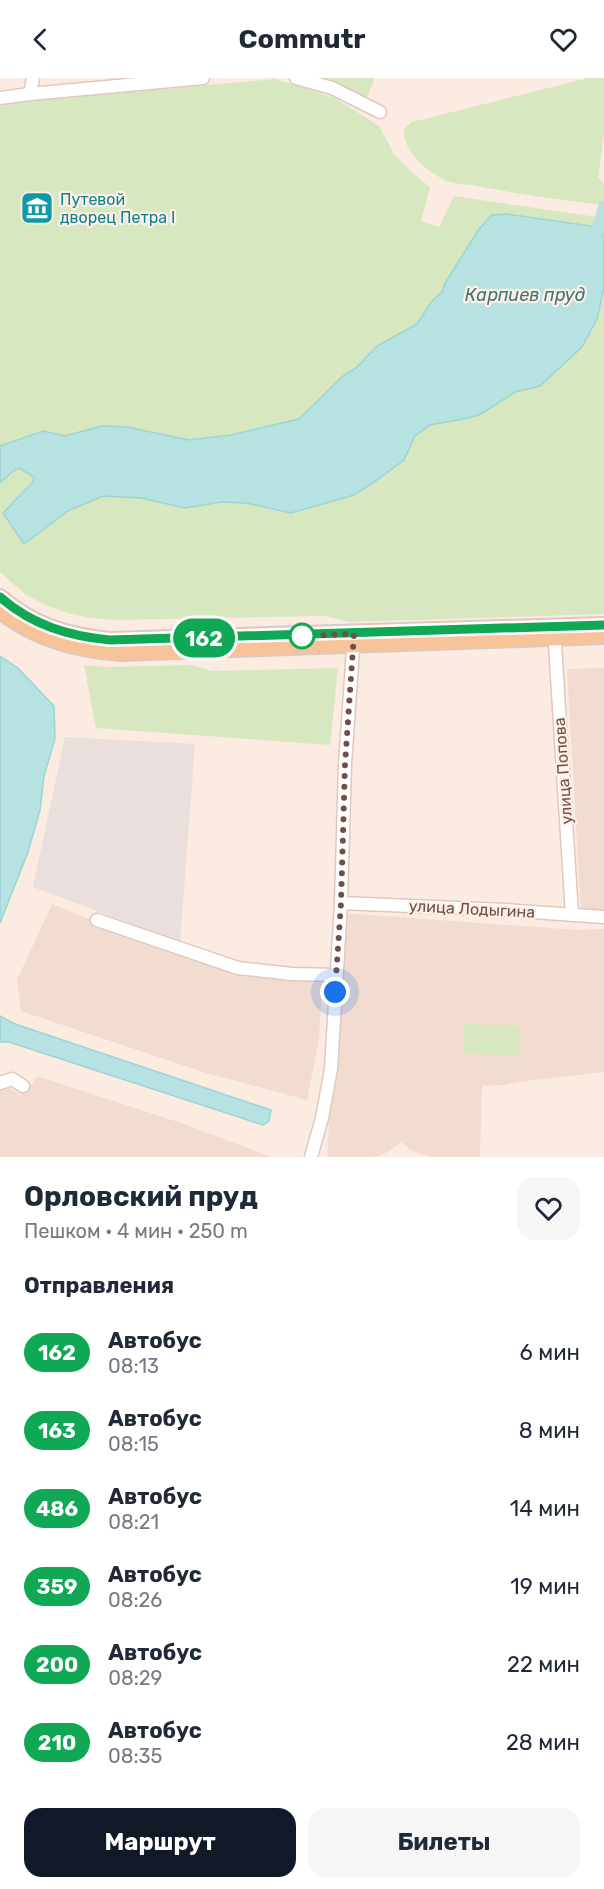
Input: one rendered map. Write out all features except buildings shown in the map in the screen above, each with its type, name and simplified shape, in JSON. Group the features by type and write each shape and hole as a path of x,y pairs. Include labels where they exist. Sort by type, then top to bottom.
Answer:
{"main road":[{"path":"0,597 17,611 54,630 92,638 135,640 353,639"},
{"path":"0,611 41,636 66,645 101,652 353,639 554,632 604,625"},
{"path":"554,632 604,636"}],"street":[{"path":"30,94 33,78"},
{"path":"0,98 203,78"},
{"path":"296,78 332,88 380,112"},
{"name":"улица Попова","path":"554,632 572,915"},
{"path":"311,1157 322,1118 331,1069 353,639"},
{"name":"улица Лодыгина","path":"341,903 604,917"},
{"path":"97,920 238,968 292,974 336,975"},
{"path":"0,1083 12,1079 23,1086"}],"shaded area":[{"path":"604,668 604,913 581,914 567,669"},
{"path":"65,737 195,744 180,942 33,887"},
{"path":"52,904 158,947 241,976 322,983 319,1040 307,1100 206,1073 21,1011 17,980"},
{"path":"342,913 577,930 604,929 604,1072 482,1086 480,1157 431,1157 412,1151 401,1142 388,1152 375,1157 327,1157"},
{"path":"37,1076 184,1124 271,1157 0,1157 0,1089 5,1084 20,1095"}],"green space":[{"path":"318,78 375,78 366,99"},
{"path":"588,78 604,78 604,134 598,177 604,184 604,205 449,182 421,164 406,144 404,129 412,122"},
{"path":"275,79 335,98 379,126 394,154 430,187 421,221 439,227 454,196 604,218 604,228 506,214 492,215 445,283 442,292 432,301 417,324 377,346 299,419 231,435 189,440 102,426 65,436 43,431 0,446 0,106 31,101"},
{"path":"604,287 604,614 349,622 324,616 114,620 67,613 45,605 25,594 0,572 0,483 19,468 34,476 33,482 3,513 24,544 69,511 103,496 141,498 185,508 221,502 246,503 291,513 354,495 404,460 415,436 430,425 481,414 515,392 540,386 559,367 597,319"},
{"path":"84,665 107,667 192,665 212,671 338,668 330,745 96,728"},
{"path":"464,1024 520,1026 520,1055 463,1054"}],"water":[{"name":"Карпиев пруд","path":"506,214 604,228 604,287 597,319 582,347 540,386 515,392 481,414 430,425 415,436 404,460 354,495 291,513 246,503 221,502 185,508 141,498 103,496 68,511 24,544 3,513 33,482 34,477 19,468 0,483 0,446 43,431 65,436 102,426 127,427 189,440 231,435 299,419 377,346 417,324 432,301 442,292 445,283 479,229 492,215"},
{"path":"0,656 18,668 54,706 55,739 44,776 40,810 28,852 0,923"},
{"path":"0,1016 15,1024 271,1110 269,1121 263,1125 9,1042 0,1042"}],"waterway":[{"path":"597,234 604,207"}],"bus line":[{"name":"162","path":"0,597 17,611 54,630 74,636 110,640 604,625"}],"place":[{"name":"Путевой дворец Петра I","path":"37,208"}],"route":[{"path":"302,636 354,634 345,764 341,903 335,992"}]}
